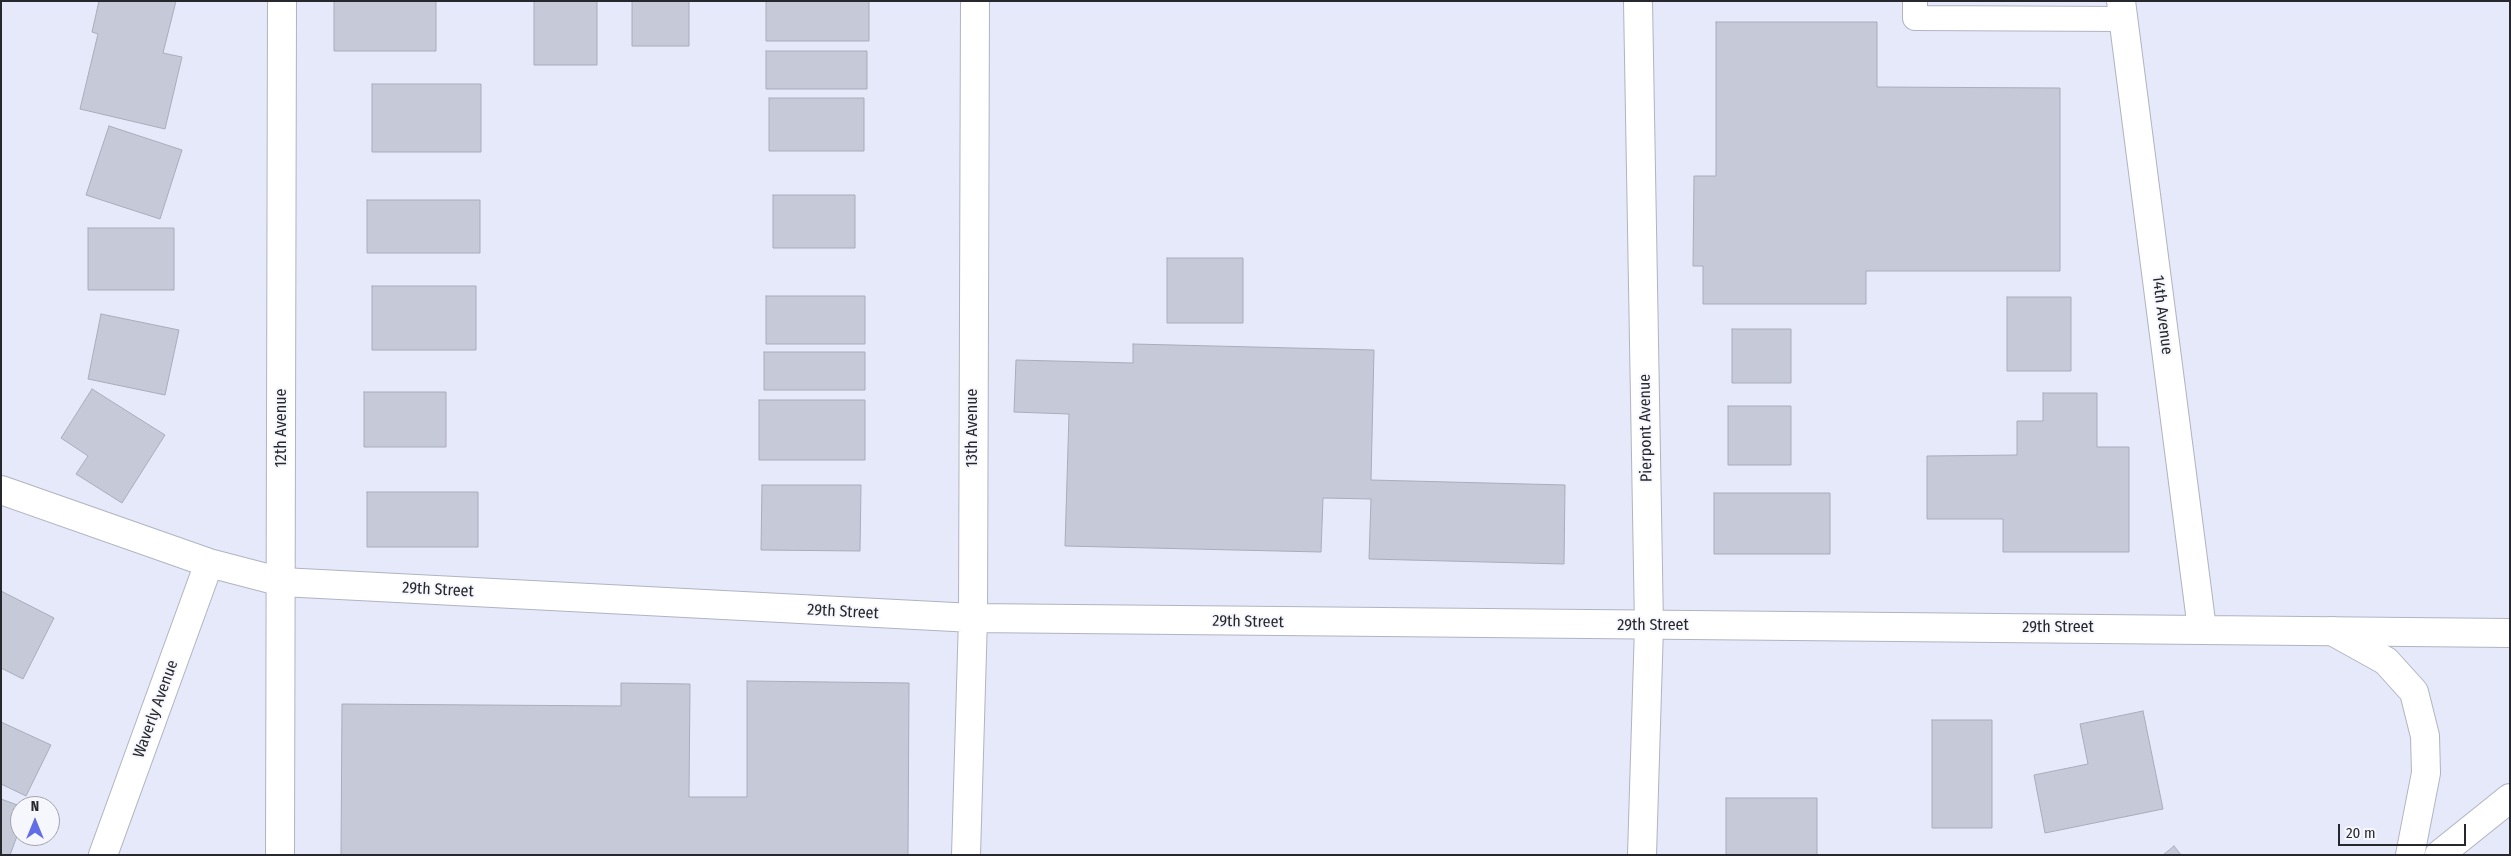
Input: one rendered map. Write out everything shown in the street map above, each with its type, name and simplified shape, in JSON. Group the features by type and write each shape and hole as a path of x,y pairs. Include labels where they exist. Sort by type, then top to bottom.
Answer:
{"street":[{"name":"12th Avenue","path":"275,849 282,582 282,1"},
{"name":"13th Avenue","path":"966,855 973,618 974,1"},
{"name":"Pierpont Avenue","path":"1638,1 1650,626 1642,855"},
{"name":"14th Avenue","path":"2122,10 2202,629"},
{"name":"29th Street","path":"1,490 209,563 282,582 973,618 2510,633"},
{"name":"Waverly Avenue","path":"103,855 209,563"},
{"path":"2332,631 2386,661 2414,692 2425,736 2426,773 2410,855"},
{"path":"2439,855 2510,798"}],"lane":[{"path":"1915,1 1915,18 2122,10"}],"building":[{"path":"99,1 176,1 163,53 182,57 165,129 80,109 98,34 92,32"},
{"path":"334,1 436,1 436,51 334,51"},
{"path":"534,1 597,1 597,65 534,65"},
{"path":"632,1 689,1 689,46 632,46"},
{"path":"766,1 869,1 869,41 766,41"},
{"path":"1716,22 1877,22 1877,87 2060,88 2060,271 1866,271 1866,304 1703,304 1703,266 1693,266 1694,176 1716,176"},
{"path":"766,51 867,51 867,89 766,89"},
{"path":"372,84 481,84 481,152 372,152"},
{"path":"769,98 864,98 864,151 769,151"},
{"path":"109,126 182,150 160,219 86,195"},
{"path":"773,195 855,195 855,248 773,248"},
{"path":"367,200 480,200 480,253 367,253"},
{"path":"88,228 174,228 174,290 88,290"},
{"path":"1167,258 1243,258 1243,323 1167,323"},
{"path":"372,286 476,286 476,350 372,350"},
{"path":"766,296 865,296 865,344 766,344"},
{"path":"2007,297 2071,297 2071,371 2007,371"},
{"path":"101,314 179,330 165,395 88,379"},
{"path":"1732,329 1791,329 1791,383 1732,383"},
{"path":"1133,344 1374,350 1371,480 1565,485 1564,564 1369,559 1371,499 1323,498 1321,552 1065,546 1069,414 1014,412 1016,360 1133,363"},
{"path":"764,352 865,352 865,390 764,390"},
{"path":"92,389 165,435 122,503 76,474 88,456 61,438"},
{"path":"364,392 446,392 446,447 364,447"},
{"path":"2043,393 2097,393 2097,447 2129,447 2129,552 2003,552 2003,519 1927,519 1927,456 2017,455 2017,421 2043,421"},
{"path":"759,400 865,400 865,460 759,460"},
{"path":"1728,406 1791,406 1791,465 1728,465"},
{"path":"762,485 861,485 860,551 761,550"},
{"path":"367,492 478,492 478,547 367,547"},
{"path":"1714,493 1830,493 1830,554 1714,554"},
{"path":"1,591 54,618 23,679 1,668"},
{"path":"747,681 909,683 908,855 341,855 342,704 621,706 621,683 690,684 689,797 747,797"},
{"path":"2143,711 2163,809 2045,833 2034,775 2088,764 2080,724"},
{"path":"1932,720 1992,720 1992,828 1932,828"},
{"path":"1,722 51,745 26,796 1,784"},
{"path":"1726,798 1817,798 1817,855 1726,855"},
{"path":"1,799 10,802 10,846 13,846 10,855 1,855"},
{"path":"2174,846 2181,855 2163,855"}]}
